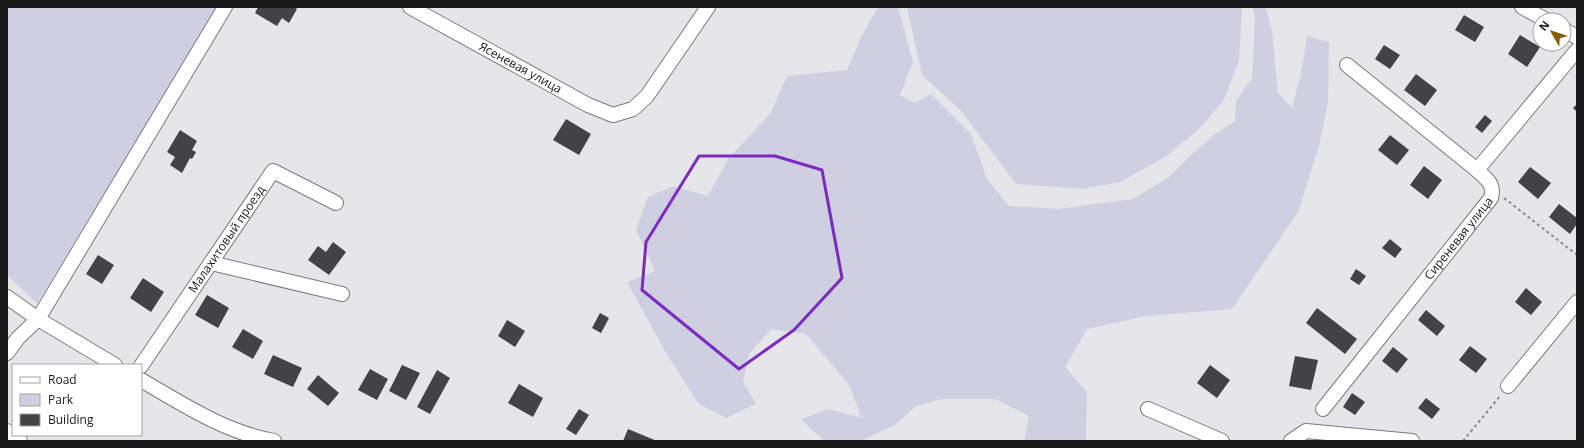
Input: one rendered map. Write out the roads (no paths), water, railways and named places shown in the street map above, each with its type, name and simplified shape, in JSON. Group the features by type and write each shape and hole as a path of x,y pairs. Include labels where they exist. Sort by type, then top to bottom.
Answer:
{"street":[{"path":"7,353 22,334 38,319 225,7"},
{"name":"Ясеневая улица","path":"410,7 588,105 613,115 633,110 647,96 707,7"},
{"path":"1522,7 1532,12"},
{"path":"1477,170 1577,50"},
{"name":"Сиреневая улица","path":"1323,409 1491,198 1493,190 1490,183 1477,170 1347,65"},
{"name":"Малахитовый проезд","path":"142,365 273,171 336,203"},
{"path":"211,263 342,294"},
{"path":"7,297 38,319 114,364"},
{"path":"1508,386 1577,302"},
{"path":"142,381 215,422 258,438 274,441"},
{"path":"1148,409 1222,441"},
{"path":"1291,441 1306,431 1412,441"}]}
